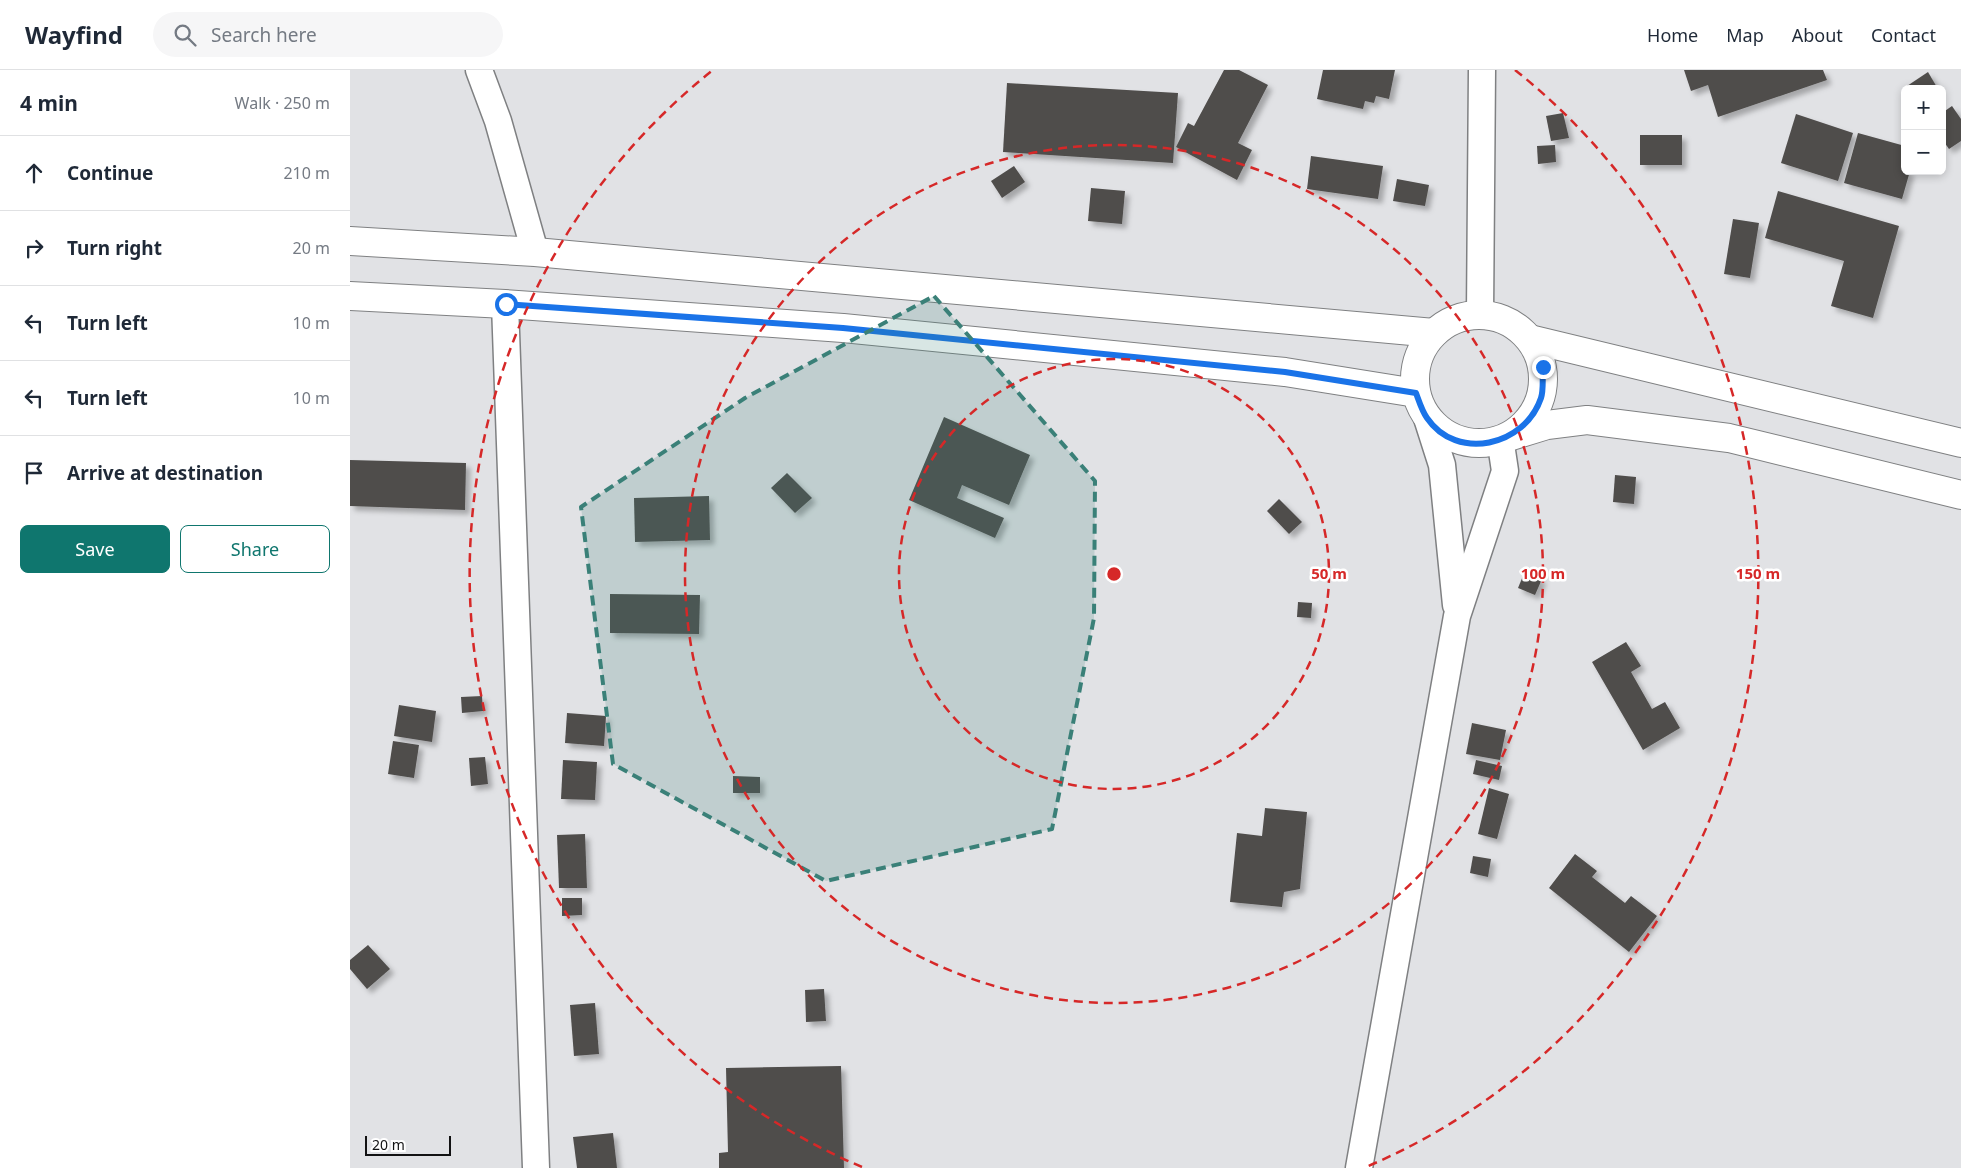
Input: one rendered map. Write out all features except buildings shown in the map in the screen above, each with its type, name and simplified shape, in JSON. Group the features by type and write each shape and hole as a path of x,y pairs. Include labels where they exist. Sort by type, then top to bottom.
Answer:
{"main road":[{"path":"350,241 535,252 1434,333"},
{"path":"350,296 506,304 843,328 1285,372 1416,393"},
{"path":"1502,440 1526,424 1542,397 1543,367 1530,339 1516,326 1499,317 1480,314 1463,316 1447,323 1434,333 1421,350 1415,372 1416,393 1427,418 1447,436 1471,444 1502,440 1548,425 1587,420 1729,438 1961,495"},
{"path":"1530,339 1961,443"}],"street":[{"path":"479,70 498,121 535,252"},
{"path":"1480,314 1482,70"},
{"path":"506,304 536,1168"},
{"path":"1427,418 1442,465 1457,616"},
{"path":"1359,1168 1457,616 1505,471 1502,440"}],"highlighted area":[{"path":"934,296 1095,481 1094,618 1052,829 826,881 613,764 581,507 745,398"}],"route":[{"path":"506,304 843,328 1285,372 1416,393 1427,418 1447,436 1471,444 1496,442 1508,437 1526,424 1542,397 1543,367"}]}
